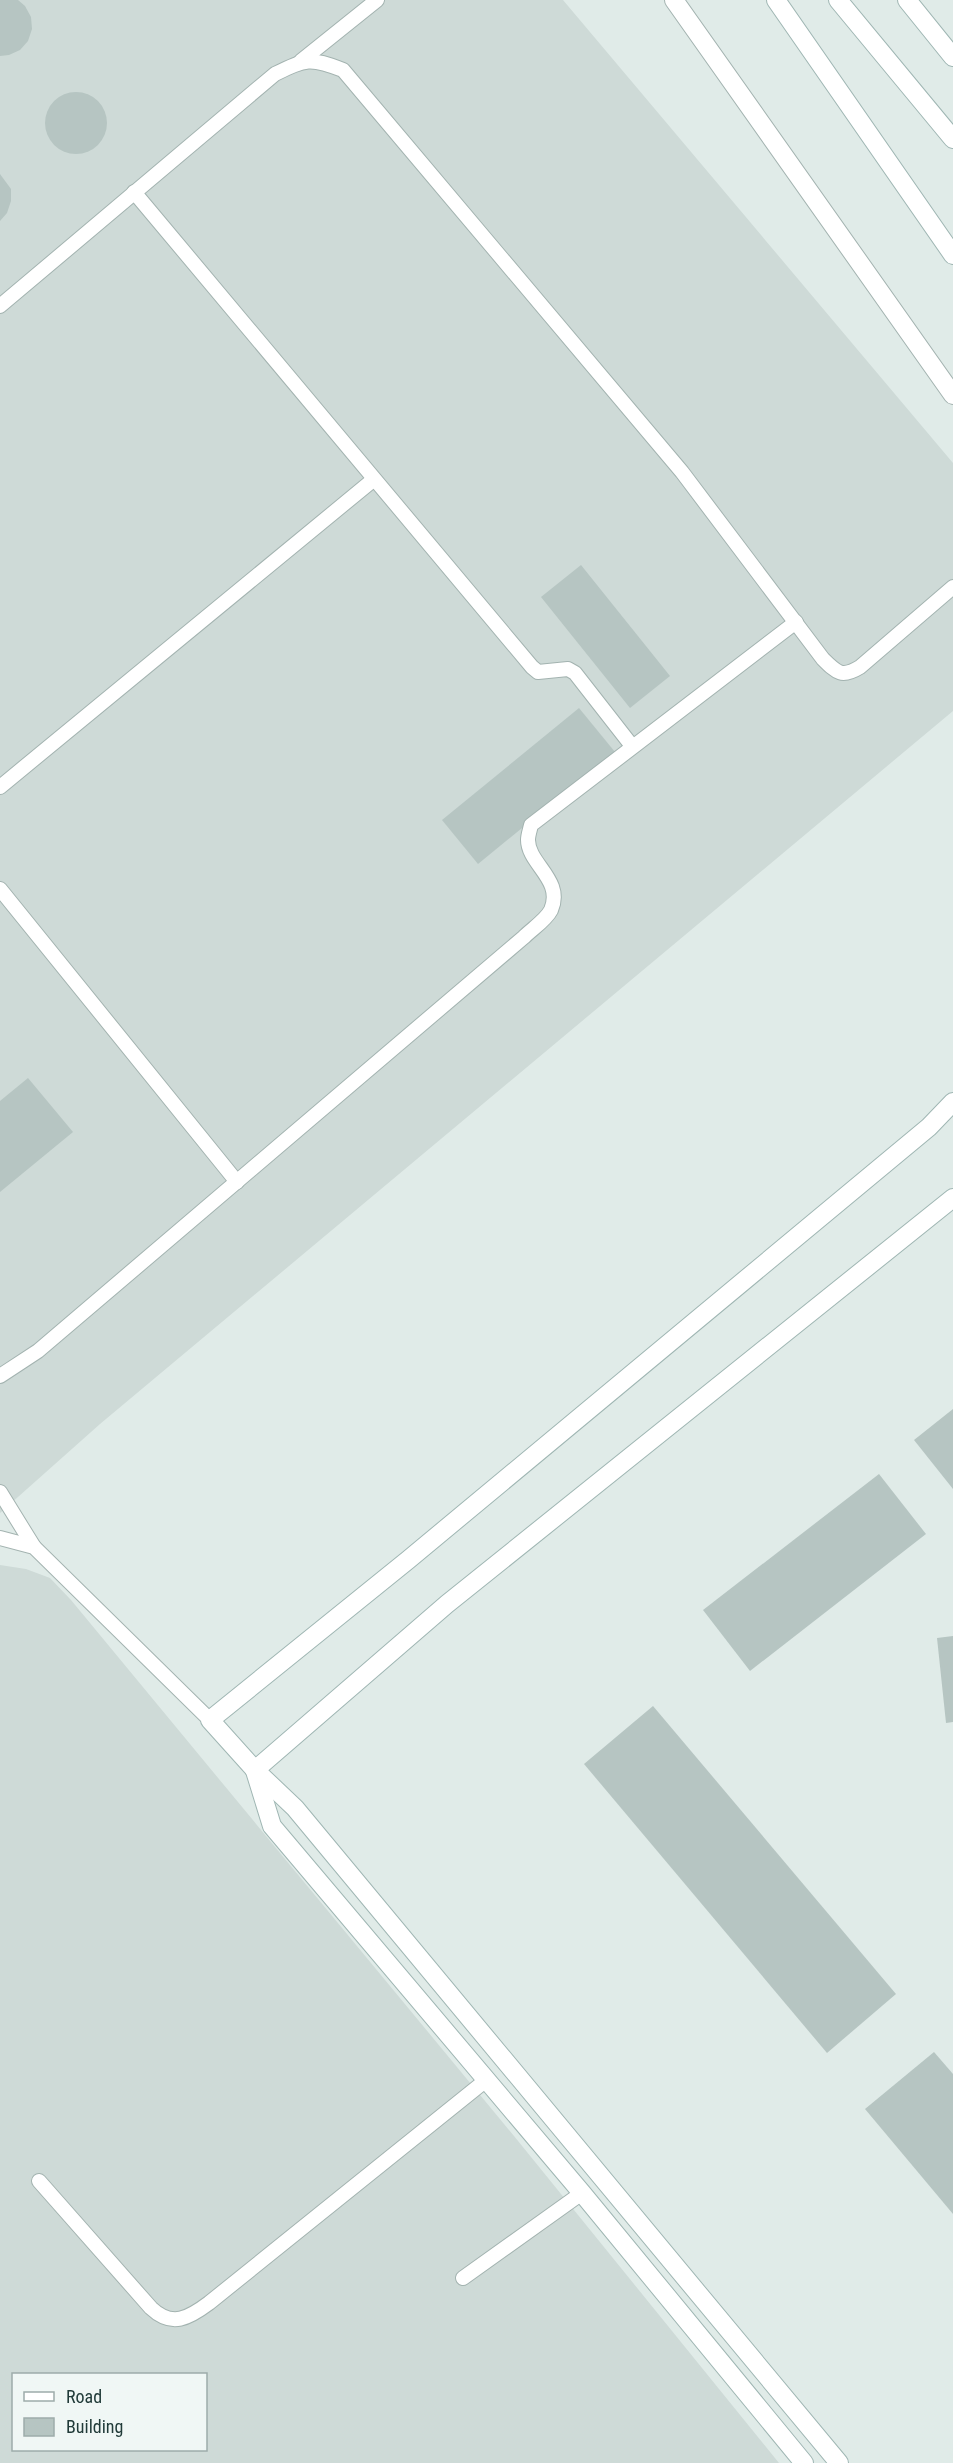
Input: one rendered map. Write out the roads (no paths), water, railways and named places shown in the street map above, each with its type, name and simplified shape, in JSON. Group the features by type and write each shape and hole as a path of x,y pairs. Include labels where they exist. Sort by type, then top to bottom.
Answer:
{"main road":[{"path":"674,0 953,395"},
{"path":"776,0 953,255"},
{"path":"838,0 953,139"},
{"path":"906,0 953,57"},
{"path":"839,2463 295,1808 255,1770 210,1720 408,1560 929,1127 953,1102"},
{"path":"255,1770 447,1604 953,1197"},
{"path":"255,1770 272,1826 485,2081 582,2193 804,2463"}],"lane":[{"path":"0,306 275,74 301,62 377,0"},
{"path":"301,62 319,60 343,70 682,472 833,669 842,674 849,674 860,667 953,587"},
{"path":"134,192 532,667 538,672 568,669 575,673 632,746"},
{"path":"0,787 373,480"},
{"path":"0,1376 38,1351 524,937 550,912 554,898 545,872 533,855 527,841 531,825 796,622"},
{"path":"0,889 237,1182"},
{"path":"0,1492 34,1546 210,1720"},
{"path":"0,1538 34,1546"},
{"path":"39,2181 151,2308 167,2319 176,2319 197,2311 209,2303 485,2081"},
{"path":"463,2278 582,2193"}]}
